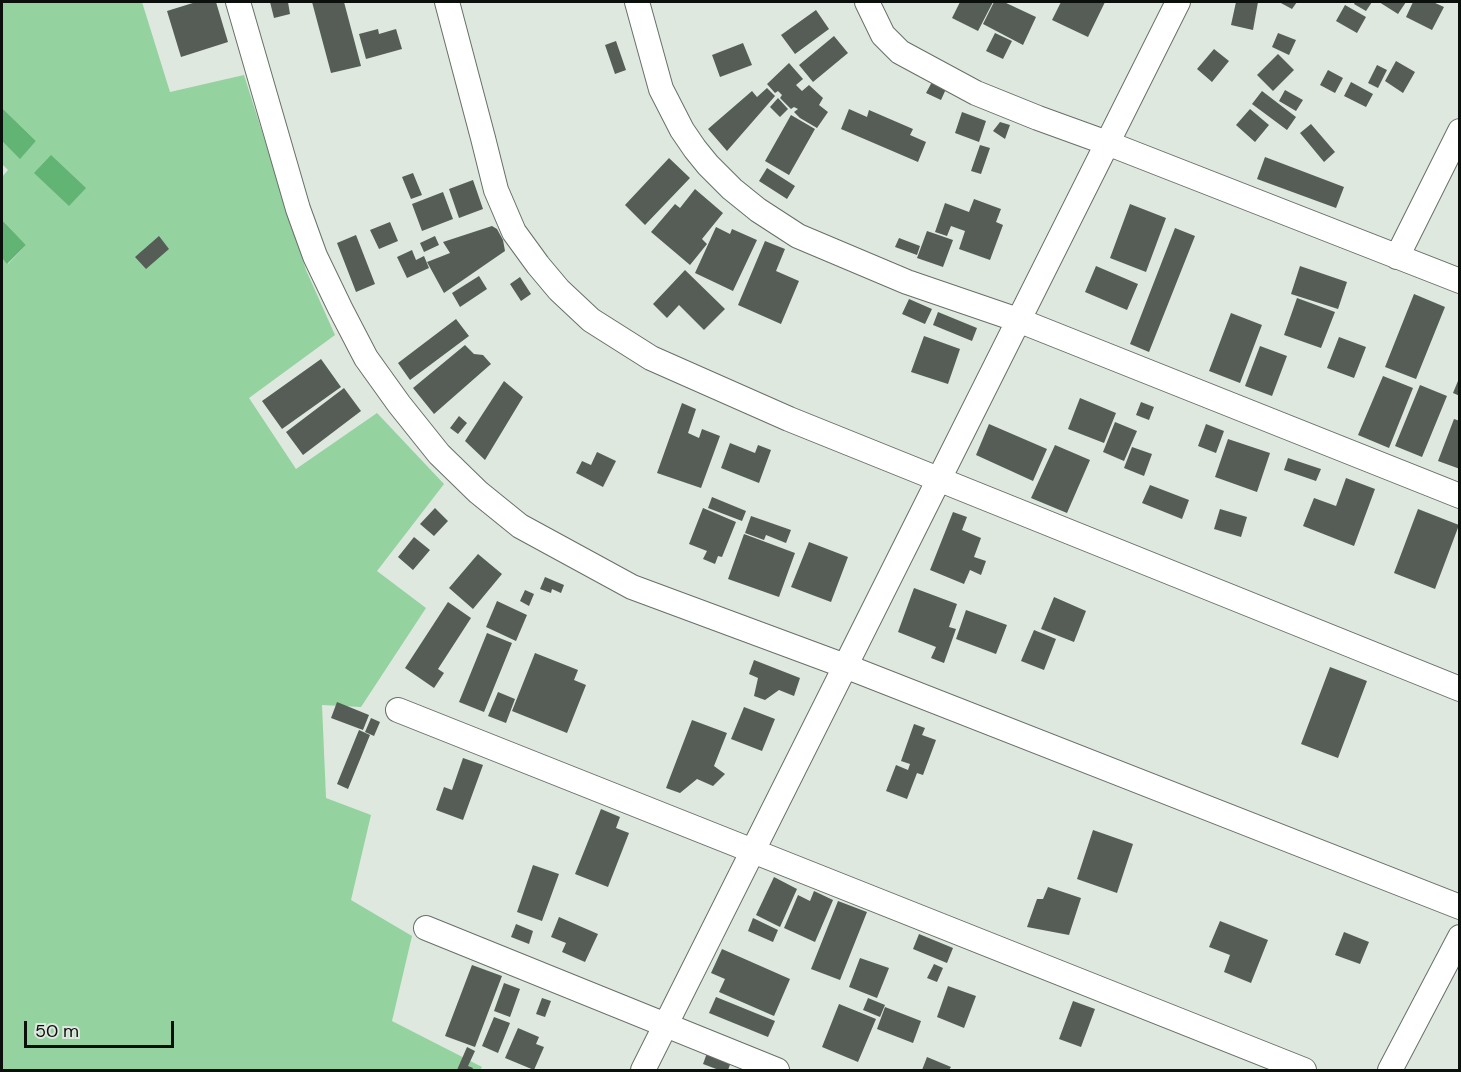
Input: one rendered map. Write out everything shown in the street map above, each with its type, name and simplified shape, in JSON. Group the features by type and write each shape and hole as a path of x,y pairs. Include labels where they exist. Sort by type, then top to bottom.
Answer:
{"street":[{"path":"238,2 298,209 315,255 366,357 399,404 439,454 478,492 520,526 632,587 845,666 1460,907"},
{"path":"447,2 496,190 514,232 559,290 591,320 651,358 789,419 1460,689"},
{"path":"637,2 661,89 694,149 732,189 758,210 798,236 907,282 1018,320 1460,496"},
{"path":"867,2 883,35 900,52 976,93 1460,281"},
{"path":"643,1071 1178,2"},
{"path":"1397,257 1460,132"},
{"path":"398,710 1304,1071"},
{"path":"426,928 777,1071"},
{"path":"1390,1071 1460,937"}],"shaded area":[{"path":"2,2 142,2 170,92 244,75 306,270 335,335 249,398 296,469 377,413 444,484 377,571 426,608 361,707 322,705 326,798 371,815 351,900 412,936 392,1021 482,1067 480,1070 2,1070 2,258 8,264 26,245 2,220 2,177 8,170 2,164 2,141 20,158 36,141 2,108"},
{"path":"2,108 36,141 20,159 2,141"},
{"path":"51,155 86,188 69,206 34,173"},
{"path":"2,220 26,245 7,264 2,258"}],"building":[{"path":"196,2 216,2 228,42 181,57 167,11"},
{"path":"270,2 288,2 290,14 274,18"},
{"path":"312,2 344,2 361,66 331,73"},
{"path":"960,2 993,2 978,31 952,18"},
{"path":"994,2 1004,2 1036,17 1023,45 983,24"},
{"path":"1061,2 1105,2 1088,37 1052,20"},
{"path":"1236,2 1258,2 1253,30 1231,25"},
{"path":"1279,2 1297,2 1292,9"},
{"path":"1355,2 1372,2 1366,11 1354,4"},
{"path":"1379,2 1406,2 1398,14"},
{"path":"1413,2 1433,2 1444,7 1432,30 1406,17"},
{"path":"1345,5 1366,17 1357,33 1336,21"},
{"path":"816,10 829,29 795,54 781,35"},
{"path":"378,29 379,34 396,29 402,49 366,59 359,34"},
{"path":"995,33 1012,41 1003,59 986,51"},
{"path":"1278,33 1296,40 1289,55 1272,47"},
{"path":"834,36 848,53 813,82 799,65"},
{"path":"616,41 626,70 615,74 605,45"},
{"path":"743,43 752,65 720,77 712,55"},
{"path":"1214,49 1229,61 1212,82 1197,69"},
{"path":"1278,54 1294,70 1273,91 1257,75"},
{"path":"1396,61 1415,72 1403,93 1385,81"},
{"path":"789,63 803,79 796,85 802,91 809,85 823,98 819,105 828,112 817,128 800,118 794,112 798,109 794,107 791,109 780,98 782,95 778,91 775,93 767,84"},
{"path":"1377,65 1387,70 1378,88 1368,83"},
{"path":"1328,70 1343,78 1335,93 1320,85"},
{"path":"932,82 946,89 941,100 926,93"},
{"path":"1351,82 1373,94 1366,107 1344,96"},
{"path":"767,88 775,96 727,151 708,129 752,91 757,97"},
{"path":"1285,90 1303,100 1296,111 1279,101"},
{"path":"1262,91 1296,117 1287,130 1252,104"},
{"path":"778,98 788,109 780,117 770,107"},
{"path":"849,109 867,117 869,110 913,129 910,135 926,142 918,162 841,129"},
{"path":"1250,109 1269,125 1255,142 1236,125"},
{"path":"962,112 986,121 979,142 955,133"},
{"path":"791,115 815,129 789,175 765,161"},
{"path":"1000,122 1010,125 1005,139 993,131"},
{"path":"1311,124 1335,152 1324,162 1300,133"},
{"path":"980,145 990,148 981,174 971,171"},
{"path":"1265,157 1344,187 1336,208 1257,179"},
{"path":"669,158 690,178 645,225 625,205"},
{"path":"767,168 795,186 787,199 759,181"},
{"path":"413,173 422,195 411,199 402,177"},
{"path":"473,180 483,209 459,218 449,189"},
{"path":"695,189 723,213 702,239 707,244 690,265 651,232 675,204 680,208"},
{"path":"443,192 453,219 422,231 412,204"},
{"path":"974,199 1001,209 996,222 1003,225 990,260 959,249 965,231 951,226 947,236 935,232 945,203 969,212"},
{"path":"1130,204 1166,218 1146,272 1110,258"},
{"path":"390,222 398,241 379,249 370,230"},
{"path":"492,226 497,229 503,240 505,251 444,293 427,262 450,253 443,242"},
{"path":"716,227 730,234 732,229 757,240 733,291 695,273"},
{"path":"1175,228 1195,236 1149,352 1130,344"},
{"path":"927,231 953,240 943,267 917,258"},
{"path":"356,235 375,284 356,292 337,243"},
{"path":"159,236 169,249 146,269 135,257"},
{"path":"435,236 439,245 424,252 420,243"},
{"path":"899,238 920,246 917,255 895,247"},
{"path":"765,241 785,249 776,271 799,281 781,324 738,305"},
{"path":"412,250 416,260 424,256 429,268 407,278 397,257"},
{"path":"1096,266 1138,284 1127,310 1085,292"},
{"path":"1300,266 1347,282 1338,309 1291,294"},
{"path":"685,270 725,309 704,330 679,305 667,318 653,304"},
{"path":"479,276 487,289 460,307 452,293"},
{"path":"520,277 531,294 521,301 510,284"},
{"path":"1414,294 1445,307 1416,379 1385,367"},
{"path":"1297,298 1335,312 1321,348 1284,335"},
{"path":"909,299 932,309 925,324 902,314"},
{"path":"938,312 977,328 972,341 933,325"},
{"path":"1231,313 1262,325 1240,383 1209,371"},
{"path":"456,319 469,336 410,380 398,363"},
{"path":"924,336 960,349 948,384 911,372"},
{"path":"1339,337 1366,347 1354,378 1327,368"},
{"path":"465,345 474,354 483,355 491,364 434,414 413,388"},
{"path":"1260,346 1287,356 1272,396 1245,386"},
{"path":"321,359 341,387 282,429 262,401"},
{"path":"1383,376 1413,388 1389,448 1358,435"},
{"path":"1460,376 1460,396 1453,393"},
{"path":"504,381 523,397 485,460 465,441"},
{"path":"1420,385 1447,396 1422,457 1395,446"},
{"path":"344,388 361,411 303,455 286,432"},
{"path":"1080,398 1116,413 1104,443 1068,429"},
{"path":"1141,402 1154,407 1149,420 1136,415"},
{"path":"682,403 696,409 688,433 699,438 702,429 720,436 701,488 657,473"},
{"path":"459,416 467,423 458,434 450,428"},
{"path":"1454,419 1460,421 1460,469 1438,461"},
{"path":"1115,422 1137,431 1124,461 1103,452"},
{"path":"989,424 1047,449 1033,481 976,455"},
{"path":"1206,424 1224,431 1216,453 1198,446"},
{"path":"1228,439 1270,453 1257,492 1215,477"},
{"path":"730,443 755,453 758,445 771,450 759,483 721,468"},
{"path":"1055,445 1090,460 1067,513 1031,498"},
{"path":"1132,447 1152,454 1144,476 1124,468"},
{"path":"597,452 616,461 603,487 576,473 582,461 591,465"},
{"path":"1288,458 1321,469 1316,481 1284,470"},
{"path":"1346,478 1375,489 1354,546 1303,526 1314,498 1336,506"},
{"path":"1150,485 1189,500 1182,519 1142,503"},
{"path":"712,497 746,511 742,521 708,508"},
{"path":"435,508 448,521 434,536 420,524"},
{"path":"703,508 736,522 722,557 718,556 715,564 703,559 707,551 689,544"},
{"path":"1220,509 1247,517 1241,537 1214,529"},
{"path":"1418,509 1459,525 1435,589 1394,573"},
{"path":"953,512 967,517 962,530 981,538 974,557 986,561 981,575 970,570 964,584 930,570"},
{"path":"751,516 791,530 786,543 766,535 764,540 745,533"},
{"path":"744,534 795,553 779,597 728,579"},
{"path":"414,537 430,550 413,570 398,557"},
{"path":"809,542 848,557 831,602 791,587"},
{"path":"478,554 502,574 473,609 449,588"},
{"path":"545,577 564,585 561,593 552,589 551,593 540,589"},
{"path":"914,588 957,604 949,627 956,629 944,663 931,658 936,647 898,632"},
{"path":"525,590 534,594 529,606 520,601"},
{"path":"1054,597 1086,611 1074,642 1041,629"},
{"path":"497,601 527,615 516,641 486,627"},
{"path":"448,602 471,618 438,669 444,673 434,688 405,668"},
{"path":"966,610 1007,625 996,654 956,639"},
{"path":"1034,630 1056,639 1044,670 1021,661"},
{"path":"487,633 512,643 484,712 459,702"},
{"path":"535,653 578,670 574,680 586,685 567,733 512,711"},
{"path":"754,660 800,678 794,696 779,690 765,700 754,696 758,678 749,674"},
{"path":"1330,667 1367,681 1338,758 1301,744"},
{"path":"498,692 515,699 506,723 488,716"},
{"path":"337,702 369,715 363,730 331,718"},
{"path":"744,707 775,719 762,751 731,739"},
{"path":"371,718 380,722 374,736 365,732"},
{"path":"692,720 727,733 714,766 725,774 713,786 697,779 680,793 666,788"},
{"path":"914,724 925,728 922,735 936,740 923,775 917,773 907,799 886,791 896,765 908,770 910,764 901,761"},
{"path":"359,730 370,735 348,789 337,784"},
{"path":"463,758 483,765 463,820 436,810 444,787 452,790"},
{"path":"601,809 620,817 616,828 629,833 608,887 575,874"},
{"path":"1093,830 1133,844 1117,893 1077,879"},
{"path":"533,865 559,874 542,921 517,912"},
{"path":"774,877 797,889 780,927 756,915"},
{"path":"1048,887 1081,898 1069,935 1027,927 1037,899 1043,899"},
{"path":"814,891 833,900 815,942 784,928 798,895 810,901"},
{"path":"838,901 867,912 840,980 811,969"},
{"path":"559,917 598,934 585,962 562,952 566,943 551,937"},
{"path":"753,918 778,930 773,942 748,931"},
{"path":"1220,921 1268,940 1251,983 1224,972 1230,955 1209,947"},
{"path":"516,924 533,931 529,944 511,937"},
{"path":"1344,932 1369,942 1360,964 1335,955"},
{"path":"919,934 953,948 947,963 913,949"},
{"path":"722,949 790,979 774,1016 719,992 725,979 711,973"},
{"path":"860,958 889,968 877,998 849,987"},
{"path":"934,964 943,968 937,982 927,978"},
{"path":"472,965 502,976 475,1047 445,1036"},
{"path":"504,983 520,989 510,1017 494,1011"},
{"path":"948,986 976,996 964,1028 937,1017"},
{"path":"716,997 775,1021 768,1037 709,1013"},
{"path":"542,998 551,1001 545,1017 536,1014"},
{"path":"868,998 885,1005 880,1017 863,1010"},
{"path":"1073,1001 1095,1009 1081,1047 1059,1039"},
{"path":"839,1004 876,1019 858,1062 822,1047"},
{"path":"885,1007 921,1021 913,1043 877,1029"},
{"path":"494,1017 510,1023 498,1053 482,1046"},
{"path":"518,1028 539,1037 536,1044 544,1047 534,1070 505,1058"},
{"path":"467,1047 475,1051 468,1066 473,1068 472,1070 457,1070"},
{"path":"707,1053 731,1062 728,1070 719,1070 703,1064"},
{"path":"927,1057 951,1067 949,1070 922,1070"}]}
